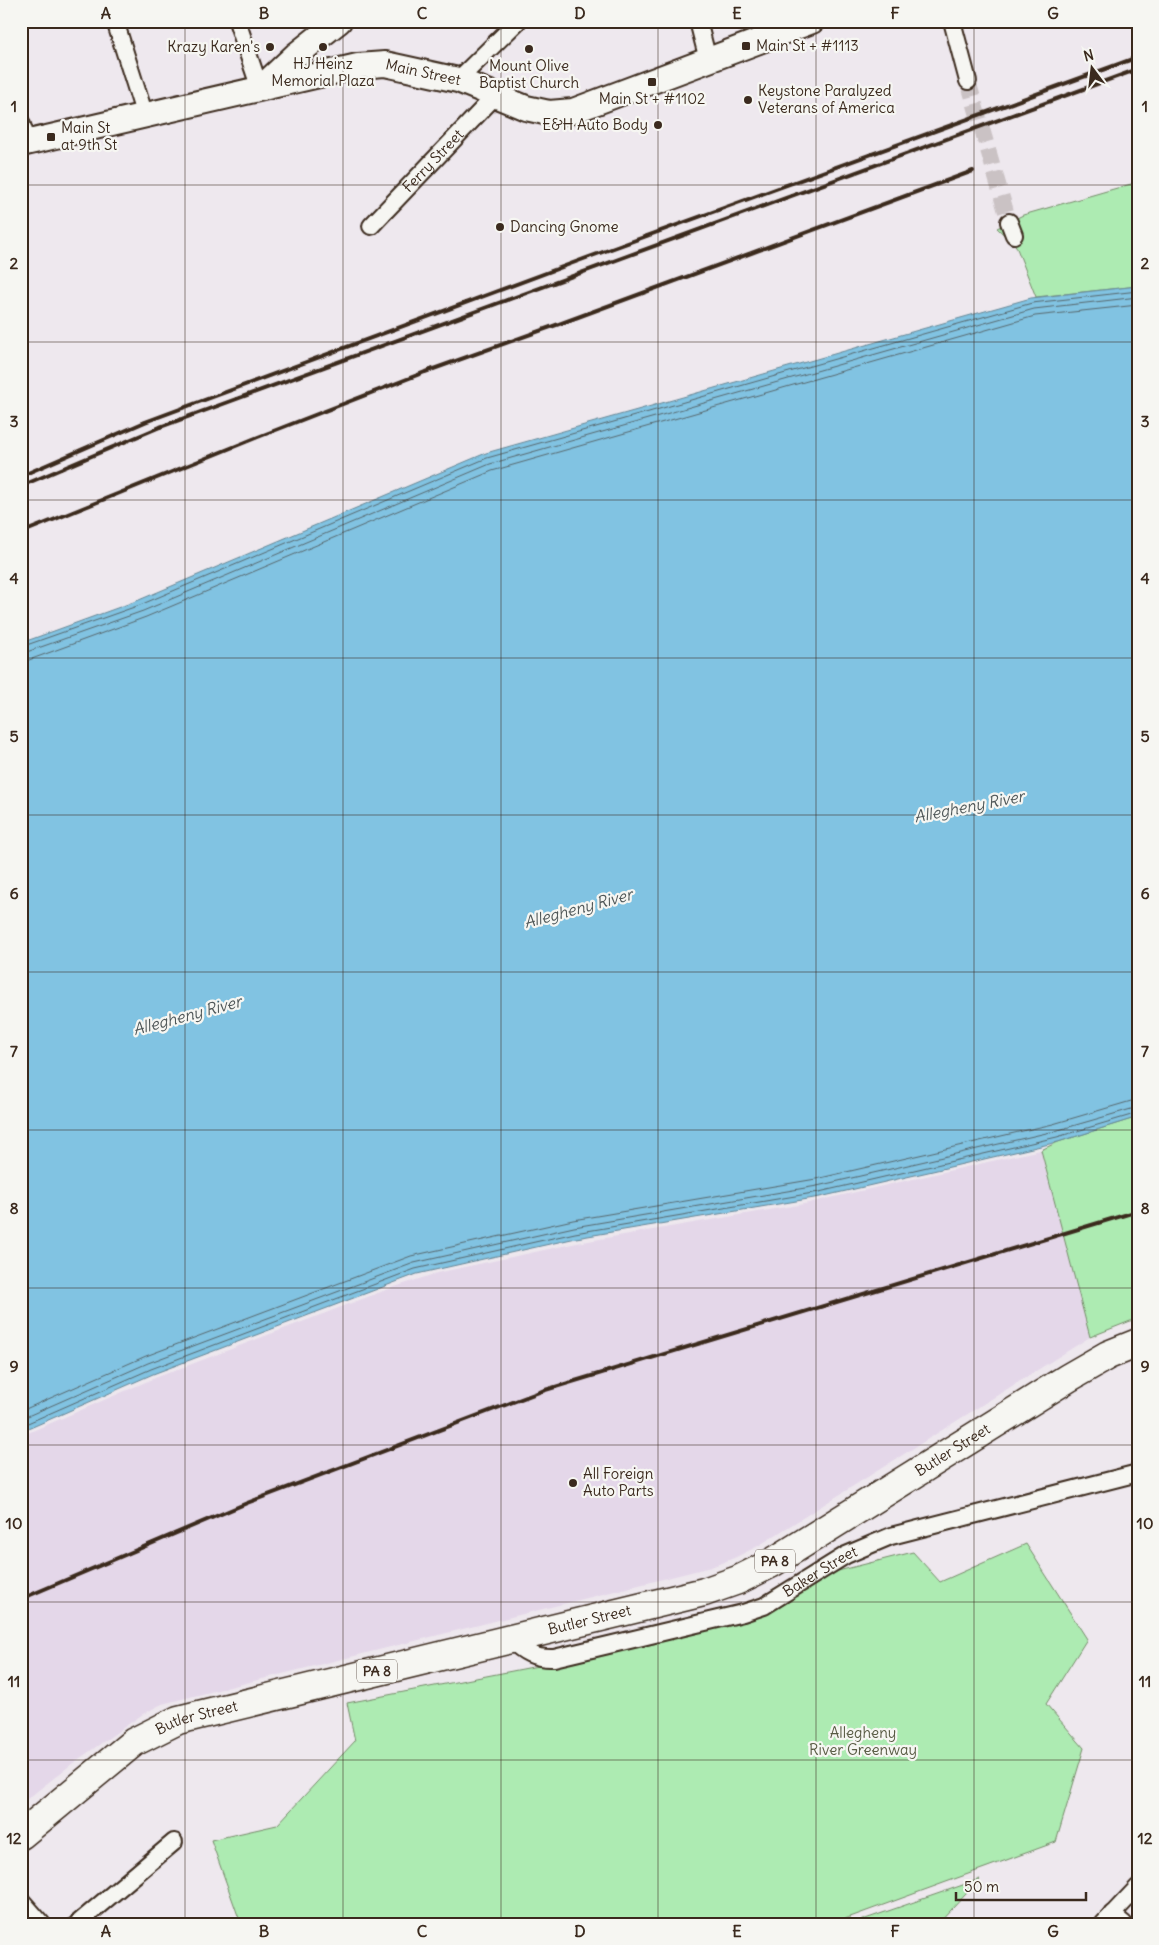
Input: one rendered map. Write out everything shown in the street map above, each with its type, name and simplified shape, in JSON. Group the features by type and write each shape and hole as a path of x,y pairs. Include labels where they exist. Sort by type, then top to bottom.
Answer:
{"highway":[{"name":"Butler Street","path":"21,1834 134,1742 178,1720 704,1592 754,1573 1068,1378 1108,1356 1138,1343"}],"main road":[{"path":"260,89 296,54 339,21"},
{"name":"Main Street","path":"23,136 144,116 358,66 386,64 458,80 526,108 549,113 573,111 812,21"}],"street":[{"path":"115,21 144,116"},
{"path":"238,21 260,89"},
{"path":"458,80 518,21"},
{"path":"698,21 708,60"},
{"path":"952,21 968,81"},
{"name":"Ferry Street","path":"371,226 495,96"},
{"name":"Baker Street","path":"510,1639 524,1652 534,1656 554,1658 743,1613 764,1606 861,1548 891,1536 1138,1473"},
{"path":"77,1924 174,1842"},
{"path":"1113,1921 1138,1887"},
{"path":"21,1900 42,1924"}],"shaded area":[{"path":"1041,1150 1090,1337 758,1546 734,1558 711,1567 162,1704 143,1714 73,1763 21,1804 21,1436 155,1378 386,1290 437,1273 577,1243 804,1204"}],"green space":[{"path":"1138,182 1138,286 1036,297 1016,246 997,228 1023,215"},
{"path":"1138,1117 1138,1318 1090,1337 1041,1150 1058,1142"},
{"name":"Allegheny River Greenway","path":"1026,1544 1087,1639 1046,1704 1084,1748 1056,1842 831,1924 241,1924 211,1840 277,1825 355,1741 347,1703 631,1648 830,1573 913,1552 940,1582"},
{"path":"980,1879 938,1924 851,1924"}],"water":[{"name":"Allegheny River","path":"1138,286 1138,1117 1058,1142 820,1197 576,1238 417,1274 153,1374 21,1432 21,643 139,600 486,453 1031,298"}],"tunnel":[{"path":"968,81 1009,222"}],"railway":[{"path":"21,476 145,422 589,257 1138,57"},
{"path":"21,486 160,427 1138,69"},
{"path":"21,533 425,372 973,171"},
{"path":"21,1599 247,1503 542,1391 1138,1211"}],"place":[{"name":"Main St + #1113","path":"746,46"},
{"name":"Krazy Karen's","path":"270,47"},
{"name":"HJ Heinz Memorial Plaza","path":"323,47"},
{"name":"Mount Olive Baptist Church","path":"529,49"},
{"name":"Main St + #1102","path":"652,82"},
{"name":"Keystone Paralyzed Veterans of America","path":"748,100"},
{"name":"E&H Auto Body","path":"658,125"},
{"name":"Main St at 9th St","path":"51,137"},
{"name":"Dancing Gnome","path":"500,227"},
{"name":"All Foreign Auto Parts","path":"573,1483"}]}
